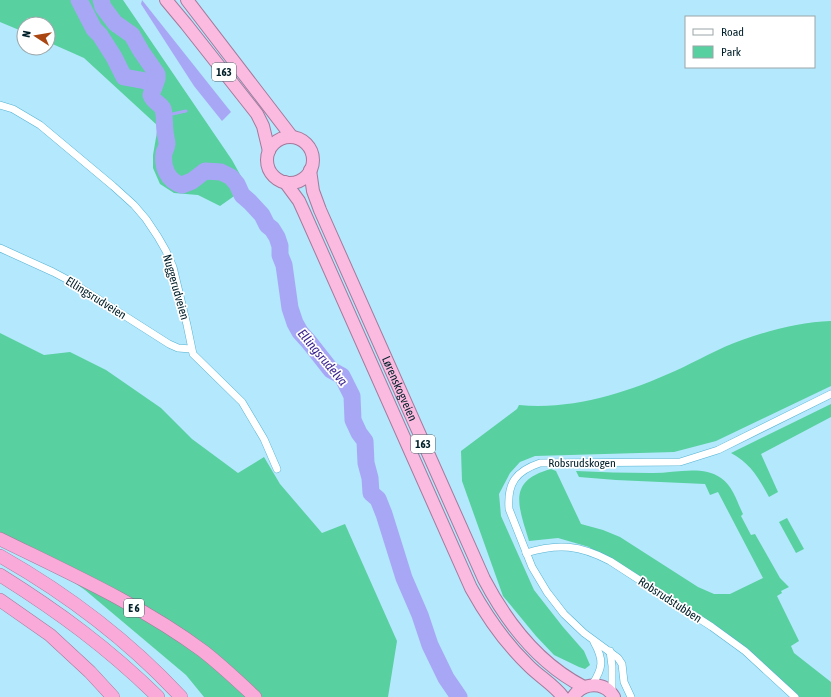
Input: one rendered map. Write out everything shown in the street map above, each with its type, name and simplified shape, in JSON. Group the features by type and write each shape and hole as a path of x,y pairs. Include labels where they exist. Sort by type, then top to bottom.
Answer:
{"highway":[{"name":"163","path":"166,0 256,114 263,126 269,151 267,156 268,168 275,177 285,182"},
{"name":"163","path":"187,0 292,137 300,139 309,148 313,160 310,170"},
{"path":"269,151 272,146 281,139 292,137"},
{"path":"285,182 297,182 307,175 310,170"},
{"name":"Lørenskogveien","path":"310,170 313,191 320,210 484,579 508,619 530,645 561,674 588,686 603,687 613,695"},
{"name":"Lørenskogveien","path":"285,182 299,201 471,588 487,615 507,643 529,666 555,687 563,697"},
{"name":"E 6","path":"0,539 153,618 202,650 255,697"},
{"path":"0,556 67,598 100,623 143,659 181,697"},
{"path":"0,575 58,612 84,631 113,655 158,697"},
{"path":"0,600 50,635 90,672 113,697"},
{"path":"573,697 578,691 588,686"}],"street":[{"name":"Nuggerudveien","path":"0,105 13,109 40,125 113,186 134,205 146,219 158,237 173,267 193,354 242,402 264,439 277,469"},
{"name":"Ellingsrudveien","path":"0,248 46,268 70,281 169,344 178,348 191,349"},
{"name":"Robsrudskogen","path":"631,697 624,682 622,664 618,658 594,642 564,614 539,580 526,553 509,509 508,499 510,488 518,474 531,466 550,462 680,462 718,450 831,394"},
{"name":"Robsrudstubben","path":"526,553 547,547 567,547 596,554 610,561 712,627 745,651 795,697"},
{"name":"Robsrudskogen","path":"588,686 597,677 602,664 601,656 594,642"},
{"path":"610,652 613,695"}],"green space":[{"path":"0,0 123,0 232,160 247,187 220,206 198,195 174,193 160,184 153,168 153,155 158,126 84,58 56,46 56,16 16,16 16,29 0,22"},
{"path":"831,321 831,386 716,441 674,452 535,456 520,462 510,473 499,494 501,516 534,590 584,651 590,665 585,669 554,655 503,596 462,481 461,451 517,409 519,405 559,405 618,393 656,379 733,343 753,336 797,325"},
{"path":"0,333 44,355 70,352 106,370 161,408 192,439 238,473 264,457 280,484 322,533 345,524 397,641 388,697 204,697 186,675 85,590 0,532"},
{"path":"831,404 831,417 761,454 778,492 769,497 749,466 731,453"},
{"path":"551,469 556,471 581,524 603,530 620,537 698,587 714,594 730,594 763,578 718,492 710,495 705,484 579,477 576,471 659,473 705,471 725,481 734,494 743,514 741,516 751,535 755,534 780,578 789,587 781,591 782,593 777,596 799,641 791,646 794,653 831,682 831,697 795,697 711,627 589,547 558,538 529,541 522,517 519,497 522,488 527,481 537,474"},
{"path":"787,518 804,549 796,553 779,522"}],"water":[{"path":"142,0 231,112 222,121 194,86 141,4"}],"waterway":[{"name":"Ellingsrudelva","path":"79,0 94,29 100,35 114,57 124,77 146,81 154,87"},
{"name":"Ellingsrudelva","path":"101,0 103,7 115,23 132,35 157,74 157,79 151,95 153,99 162,107 164,112 167,144 164,153 164,163 169,177 182,185 192,181 205,171 221,172 231,177 237,184 242,195 262,215 267,225 272,229 277,237 280,246 280,255 284,265 290,308 295,323 300,332 331,370 342,376 352,396 353,420 359,433 365,441 366,463 370,478 371,493 378,499 384,514 404,578 420,615 430,645 446,678 459,697"},
{"path":"163,116 186,111"}]}
